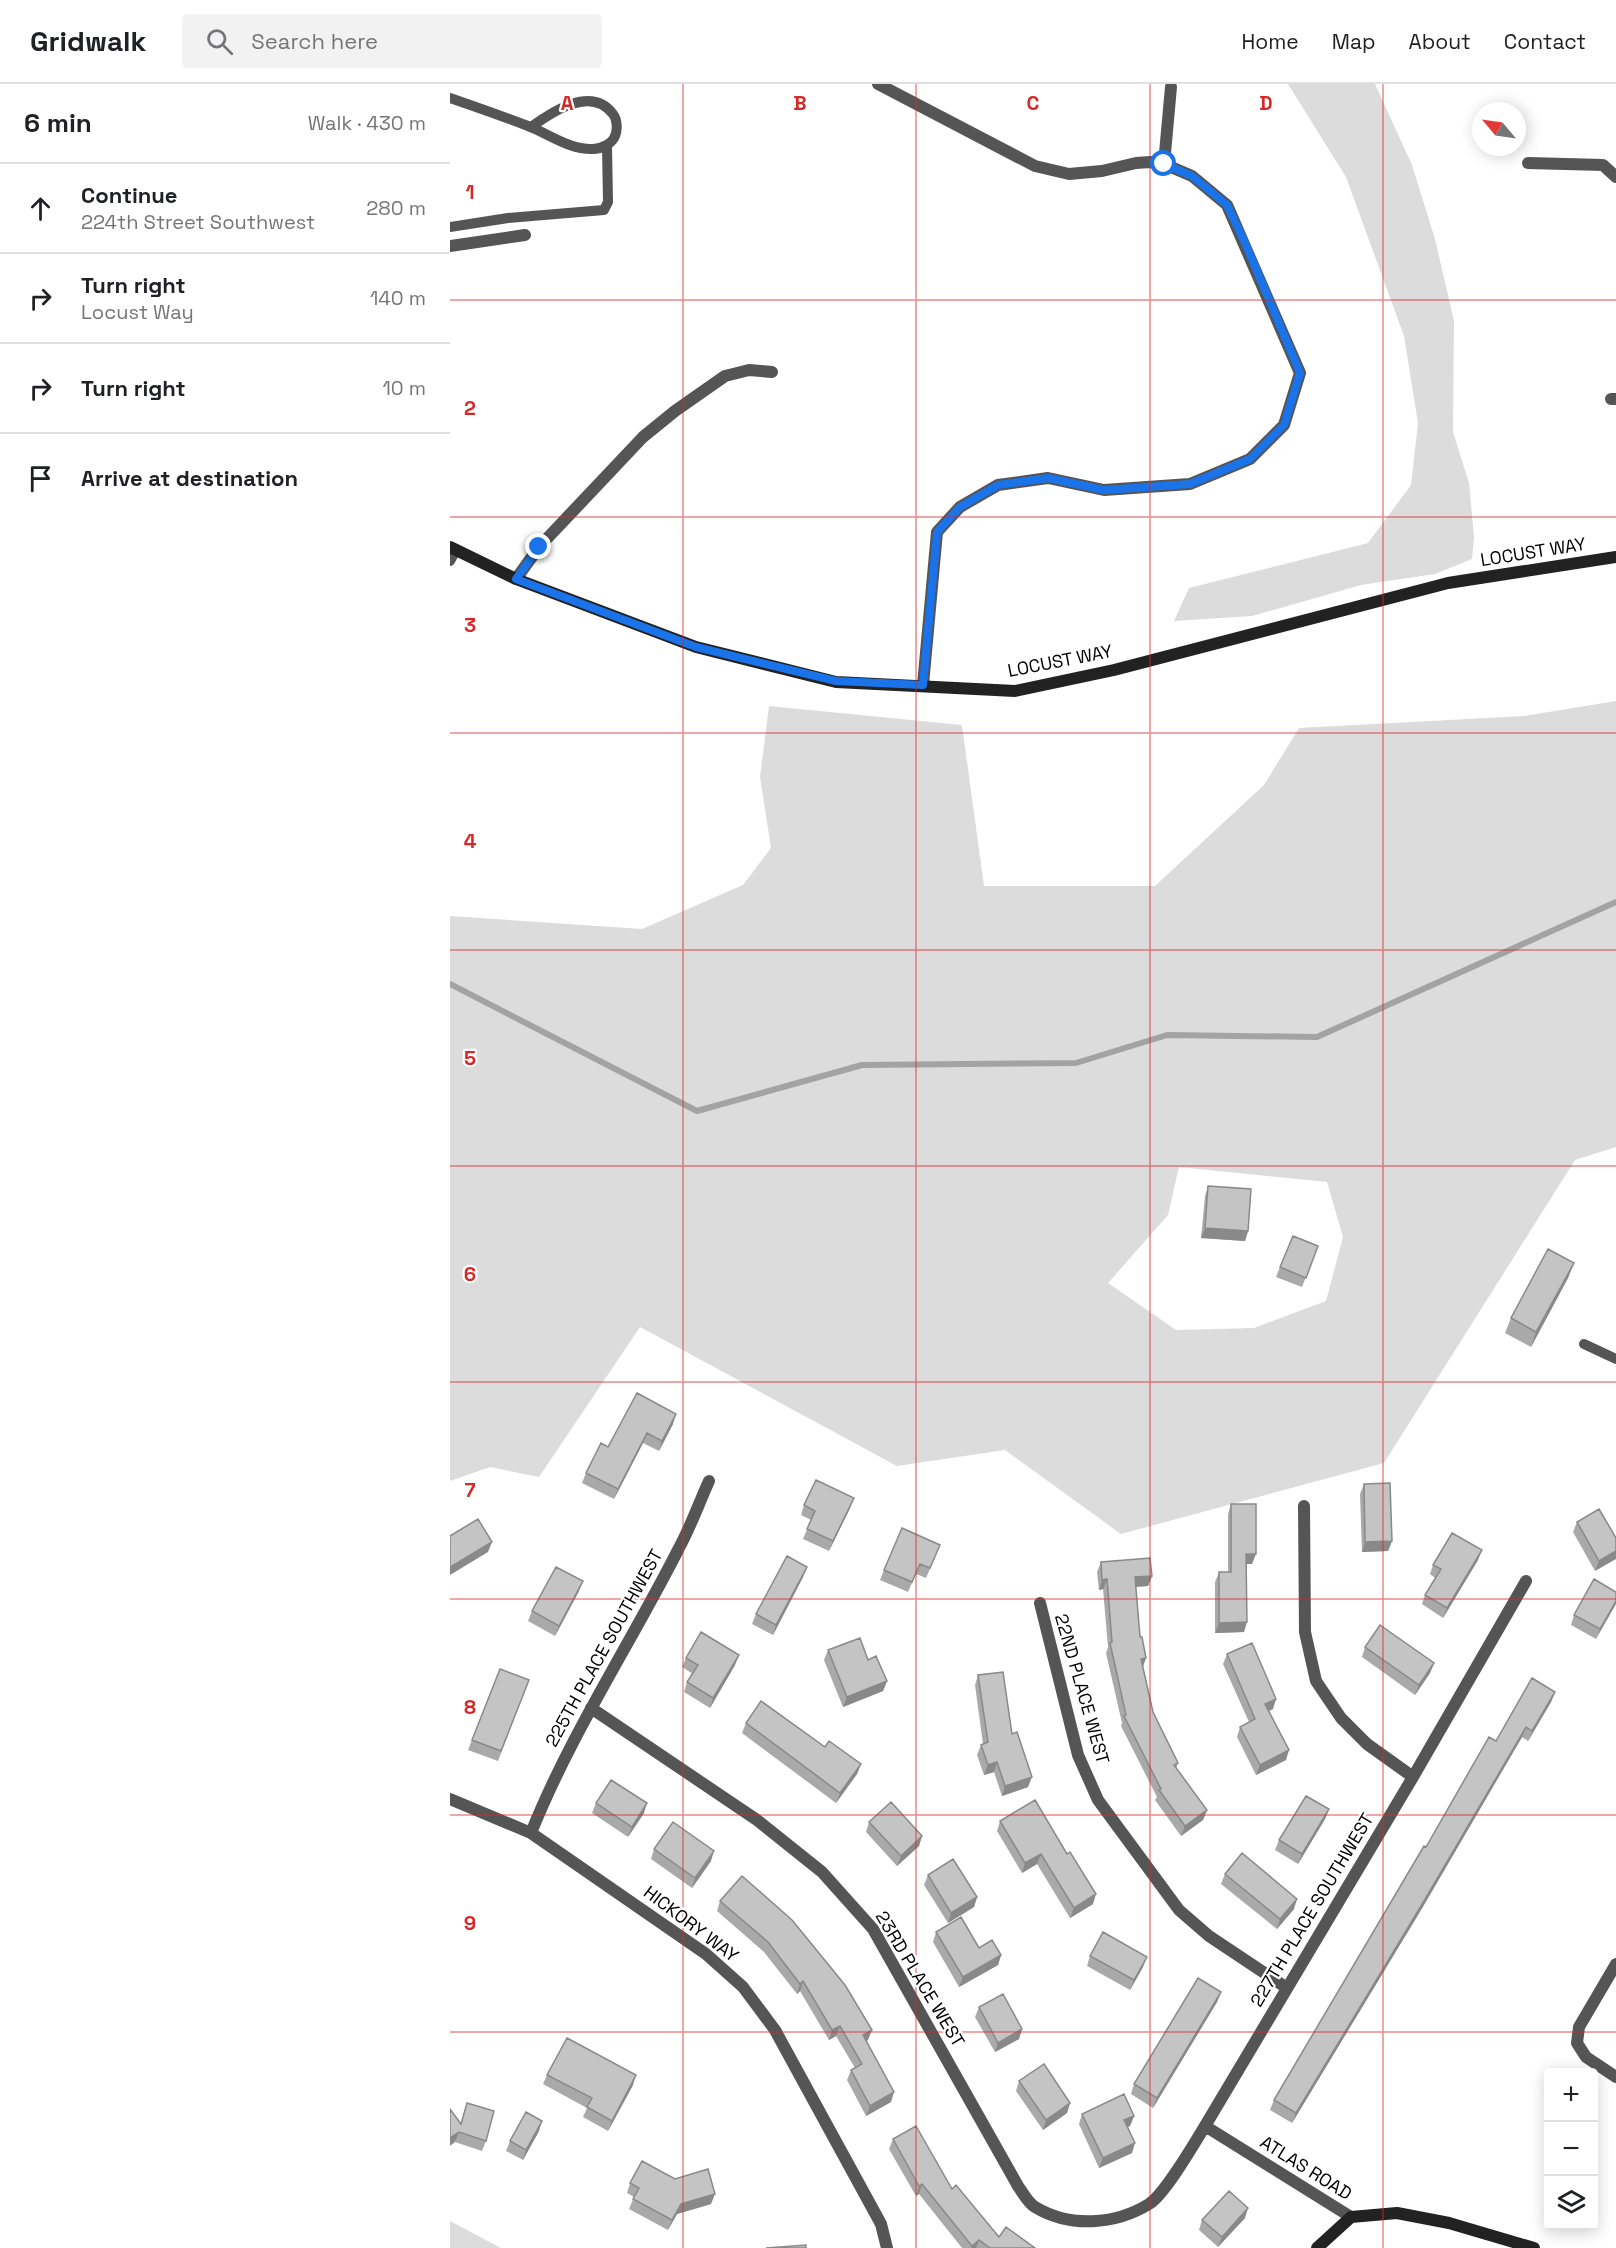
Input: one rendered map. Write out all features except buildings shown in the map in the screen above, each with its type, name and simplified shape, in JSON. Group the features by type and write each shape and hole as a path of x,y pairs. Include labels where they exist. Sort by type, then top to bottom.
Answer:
{"main road":[{"name":"LOCUST WAY","path":"452,553 696,647 836,681 1016,691 1114,670 1448,583 1616,557"},
{"name":"ATLAS ROAD","path":"1351,2217 1397,2213 1449,2223 1534,2248"},
{"path":"1317,2248 1351,2217"}],"street":[{"path":"878,84 1035,166 1069,174 1101,171 1136,163 1164,164 1192,176 1227,205 1300,373 1284,425 1250,459 1190,484 1104,490 1048,478 998,485 960,507 937,532 923,685"},
{"path":"1164,164 1171,87"},
{"path":"1528,163 1603,165 1616,177"},
{"path":"450,246 525,235"},
{"path":"516,579 539,547 643,437 675,411 725,376 749,370 772,372"},
{"name":"225TH PLACE SOUTHWEST","path":"531,1833 546,1795 591,1708 680,1547 709,1481"},
{"path":"1304,1506 1305,1632 1316,1682 1341,1718 1367,1744 1413,1777"},
{"name":"227TH PLACE SOUTHWEST","path":"1096,2223 1150,2203 1170,2180 1205,2126 1413,1777 1526,1581"},
{"name":"22ND PLACE WEST","path":"1040,1603 1078,1755 1098,1800 1179,1910 1209,1936 1287,1988"},
{"name":"23RD PLACE WEST","path":"591,1708 758,1820 822,1872 873,1929 1028,2200 1034,2206 1066,2220 1096,2223"},
{"name":"HICKORY WAY","path":"450,1799 531,1833 706,1954 743,1987 775,2030 881,2224 887,2248"},
{"path":"1616,1964 1579,2027 1577,2043 1586,2057 1616,2077"},
{"name":"ATLAS ROAD","path":"1205,2126 1351,2217"}],"lane":[{"path":"450,98 531,127 560,142 592,149 606,146 615,137 617,126 614,115 604,105 575,102 552,112 531,127"},
{"path":"450,227 508,218 603,210 608,202 606,146"},
{"path":"1584,1344 1616,1359"}],"shaded area":[{"path":"1288,84 1375,84 1412,165 1435,239 1454,321 1453,432 1469,483 1474,537 1472,559 1435,574 1361,585 1252,616 1174,621 1189,588 1368,543 1411,485 1418,423 1404,336 1346,177"},
{"path":"1616,701 1616,1147 1575,1160 1384,1463 1121,1534 1005,1450 897,1466 640,1327 539,1477 490,1467 450,1481 450,916 642,929 743,885 771,848 760,777 769,706 962,725 984,886 1155,886 1264,785 1299,728 1524,716","holes":["1179,1167 1327,1182 1343,1237 1326,1301 1254,1328 1176,1330 1108,1283 1168,1215"]},
{"path":"450,2221 501,2248 450,2248"}],"waterway":[{"path":"450,984 697,1111 862,1065 1076,1063 1167,1035 1317,1037 1616,902"}],"route":[{"path":"539,547 516,579 696,647 836,681 923,685 937,532 960,507 998,485 1048,478 1104,490 1190,484 1250,459 1284,425 1300,373 1246,245 1227,205 1192,176 1164,164"}]}
